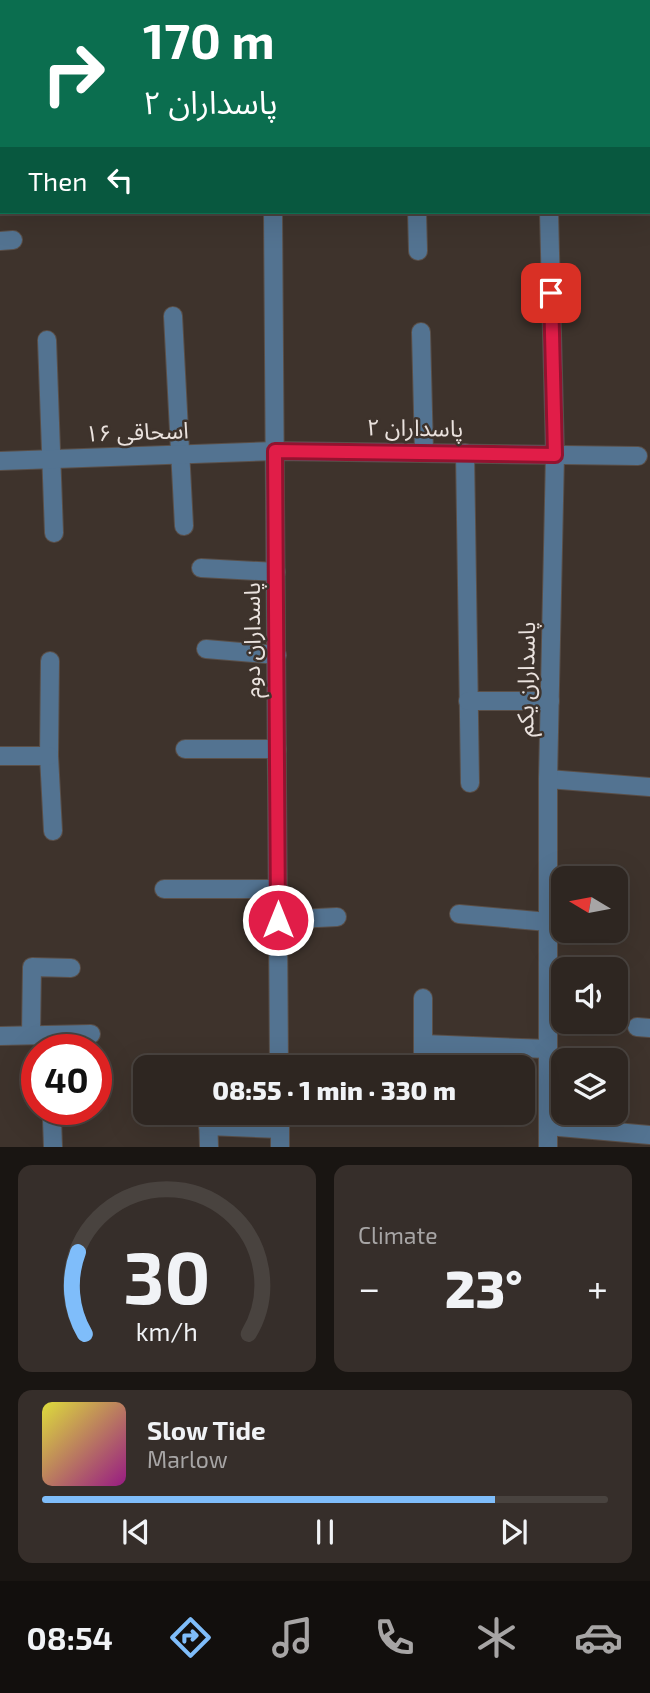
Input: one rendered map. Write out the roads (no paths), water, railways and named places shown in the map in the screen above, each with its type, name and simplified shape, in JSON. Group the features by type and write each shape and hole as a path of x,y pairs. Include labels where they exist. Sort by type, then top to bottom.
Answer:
{"street":[{"name":"پاسداران دوم","path":"273,214 279,1055"},
{"path":"417,214 418,251"},
{"name":"پاسداران یکم","path":"548,1147 548,779 555,455 549,214"},
{"path":"173,316 184,526"},
{"path":"421,332 424,452"},
{"path":"47,340 54,533"},
{"name":"پاسداران ۲","path":"275,451 638,456"},
{"name":"اسحاقی ۱۶","path":"0,461 275,451"},
{"path":"465,453 470,783"},
{"path":"201,568 276,572"},
{"path":"206,649 277,655"},
{"path":"50,661 49,756 53,831"},
{"path":"468,701 550,701"},
{"path":"185,749 277,749"},
{"path":"0,756 49,756"},
{"path":"548,779 650,787"},
{"path":"164,889 278,889"},
{"path":"459,915 548,922"},
{"path":"278,920 337,918"},
{"path":"31,1034 32,967 71,968"},
{"path":"423,1055 424,998"},
{"path":"0,1036 21,1035"},
{"path":"423,1044 548,1049"},
{"path":"52,1125 53,1147"},
{"path":"208,1125 209,1147"},
{"path":"247,1125 280,1130"},
{"path":"548,1126 650,1135"}]}
